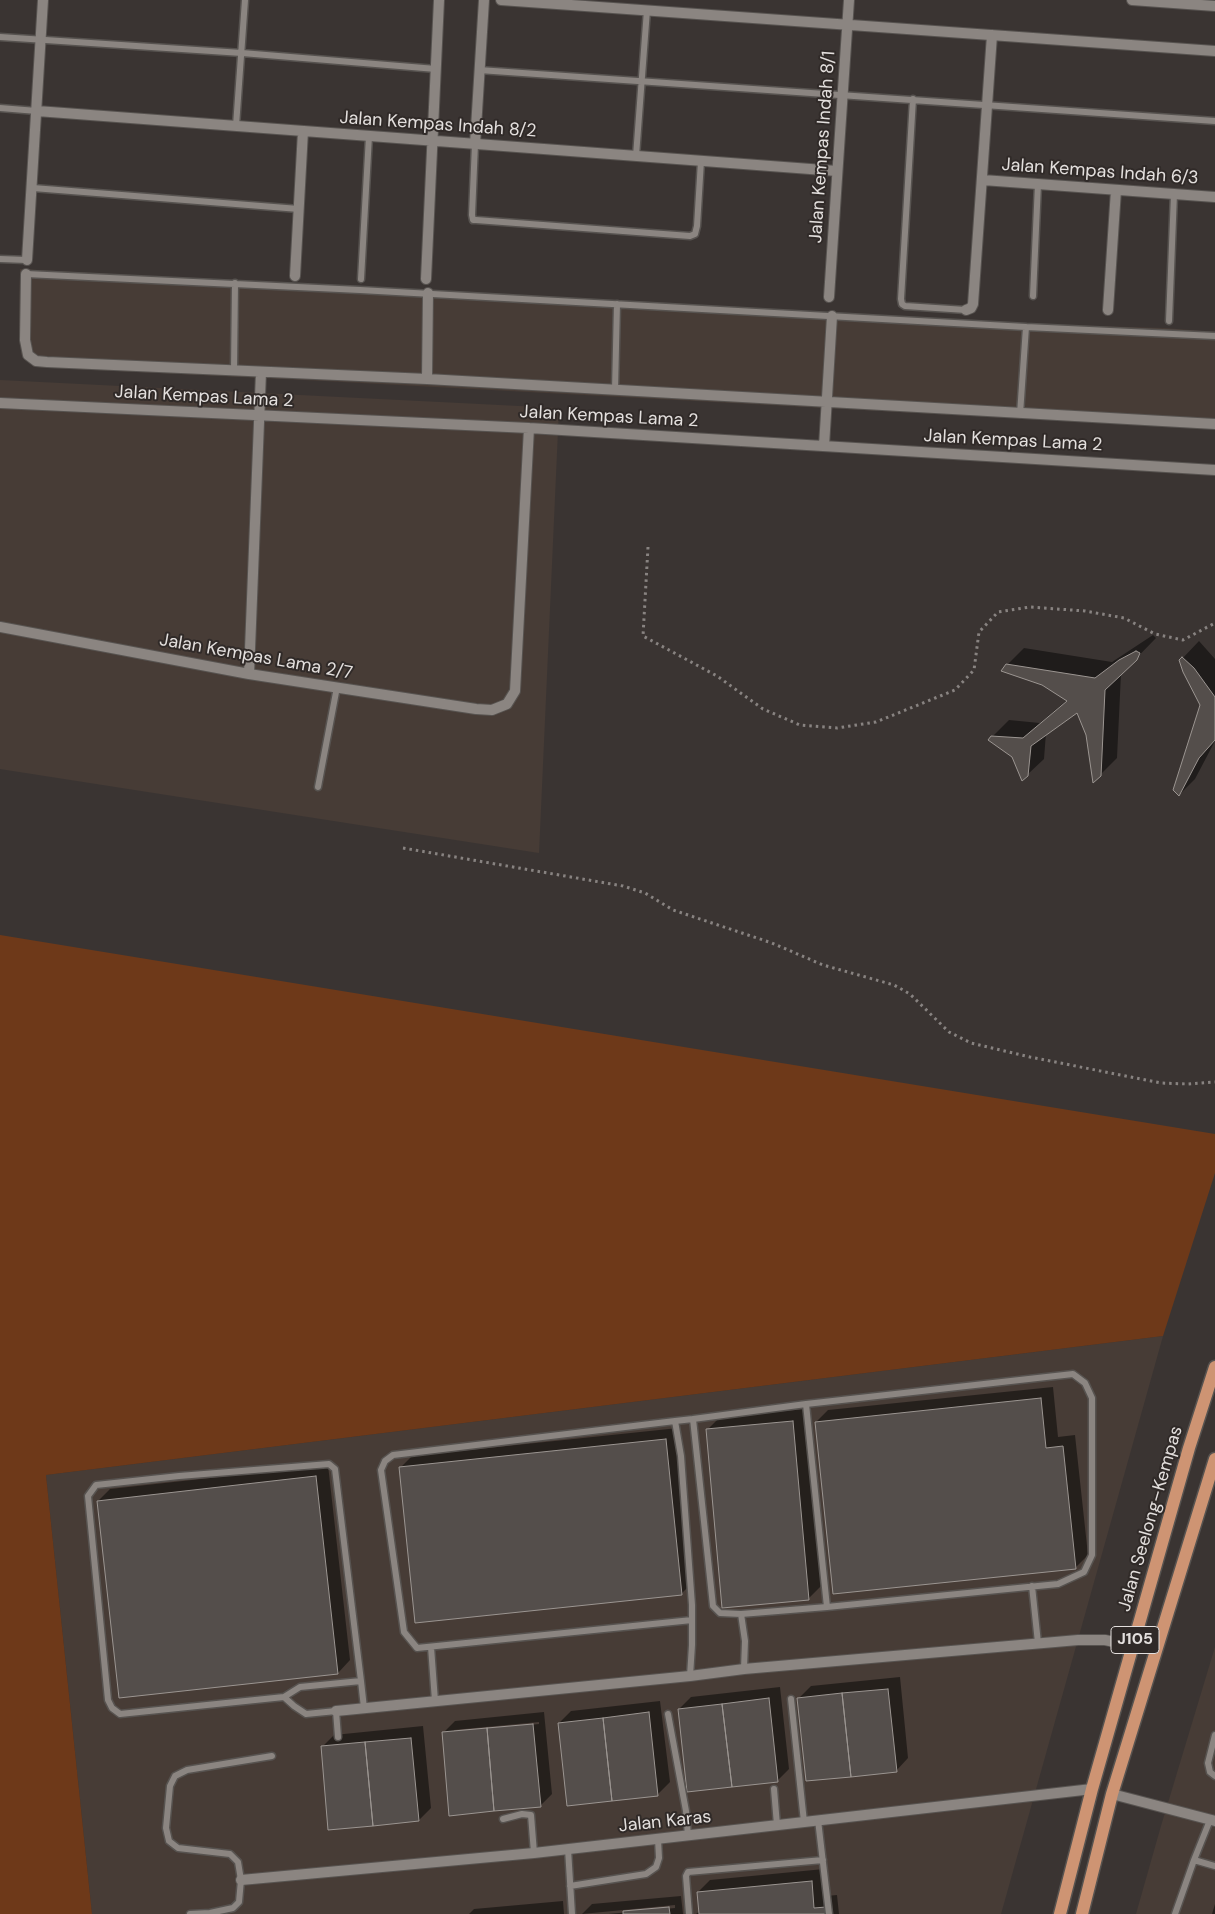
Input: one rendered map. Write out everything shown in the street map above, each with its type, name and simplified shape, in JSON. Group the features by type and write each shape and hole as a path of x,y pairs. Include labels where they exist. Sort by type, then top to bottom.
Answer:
{"main road":[{"name":"Jalan Seelong–Kempas","path":"1060,1914 1092,1789 1189,1448 1215,1367"},
{"name":"J105","path":"1082,1914 1112,1794 1215,1459"}],"street":[{"path":"27,260 33,188 43,0"},
{"path":"426,279 439,0"},
{"path":"475,144 484,0"},
{"path":"501,0 1215,51"},
{"name":"Jalan Kempas Indah 8/1","path":"829,297 849,0"},
{"path":"1132,0 1215,6"},
{"path":"966,310 974,304 992,35"},
{"name":"Jalan Kempas Indah 8/2","path":"36,111 837,171"},
{"path":"295,276 303,131"},
{"name":"Jalan Kempas Indah 6/3","path":"983,180 1215,197"},
{"path":"1108,310 1116,190"},
{"path":"26,274 25,340 28,355 36,361 615,390 1215,424"},
{"path":"427,380 428,293"},
{"path":"824,446 832,316"},
{"path":"249,674 261,372"},
{"name":"Jalan Kempas Lama 2","path":"0,403 529,428 1215,470"},
{"name":"Jalan Kempas Lama 2/7","path":"0,627 249,674 492,710 507,704 514,691 529,428"},
{"path":"336,1711 744,1669 1038,1643 1105,1640 1133,1646"},
{"name":"Jalan Karas","path":"241,1880 534,1853 1092,1789"},
{"path":"1112,1794 1213,1820"}],"lane":[{"path":"236,126 245,0"},
{"path":"636,156 647,10"},
{"path":"0,37 242,53 436,69"},
{"path":"479,70 1215,121"},
{"path":"912,99 902,304 905,306 966,310"},
{"path":"0,108 36,111"},
{"path":"361,280 369,136"},
{"path":"475,144 473,220 486,221 690,236 695,234 697,226 701,161"},
{"path":"1033,296 1038,184"},
{"path":"33,188 299,209"},
{"path":"1169,321 1174,194"},
{"path":"0,259 27,260"},
{"path":"26,274 428,293 1215,336"},
{"path":"234,370 235,283"},
{"path":"615,390 617,304"},
{"path":"1020,414 1026,327"},
{"path":"318,787 337,687"},
{"path":"692,1620 417,1648 404,1632 381,1470 385,1461 393,1455 806,1404 1073,1374 1085,1383 1092,1398 1092,1555 1084,1572 1058,1584 827,1607 741,1614 720,1613 713,1606 693,1419"},
{"path":"806,1404 827,1607"},
{"path":"675,1421 681,1456 692,1620 690,1676"},
{"path":"362,1681 300,1687 284,1697 120,1714 112,1708 108,1700 88,1496 96,1485 179,1476 329,1464 335,1469 362,1681 364,1708"},
{"path":"1032,1586 1038,1643"},
{"path":"741,1614 745,1641 744,1669"},
{"path":"431,1647 435,1702"},
{"path":"284,1697 306,1714 336,1711 338,1737"},
{"path":"791,1699 804,1822"},
{"path":"668,1714 686,1810 688,1836"},
{"path":"1215,1735 1208,1762 1210,1772 1215,1776"},
{"path":"190,1914 210,1913 233,1908 239,1902 241,1880 238,1862 230,1854 178,1848 169,1841 166,1828 170,1786 175,1776 187,1770 272,1756"},
{"path":"774,1788 777,1825"},
{"path":"503,1819 522,1814 531,1815 534,1853"},
{"path":"818,1820 829,1914"},
{"path":"1175,1914 1194,1860 1213,1820"},
{"path":"570,1886 646,1874 656,1866 659,1858 658,1838"},
{"path":"568,1849 572,1914"},
{"path":"689,1914 686,1876 688,1872 823,1860"},
{"path":"1194,1860 1215,1866"}],"path":[{"path":"648,547 643,636 717,676 763,709 800,725 837,728 876,722 955,690 974,670 979,632 998,612 1030,607 1086,611 1124,618 1155,634 1183,640 1215,622"},
{"path":"403,848 623,886 645,893 672,910 772,942 823,965 894,986 910,994 949,1032 971,1043 1030,1057 1161,1083 1215,1082"}],"shaded area":[{"path":"20,269 1026,324 1165,328 1215,332 1215,429 34,367 22,357 19,338"},
{"path":"0,380 559,408 539,853 0,769"},
{"path":"0,935 1215,1134 1215,1173 1163,1336 46,1475 92,1914 0,1914"},
{"path":"1163,1336 1001,1914 92,1914 46,1475"},
{"path":"1215,1647 1215,1914 1136,1914 1161,1826"}],"building":[{"path":"1136,651 1140,653 1137,660 1105,690 1101,776 1093,783 1086,735 1077,713 1031,746 1028,776 1022,781 1012,757 988,740 991,736 1023,738 1067,701 1042,685 1001,671 1006,664 1095,678 1119,660"},
{"path":"1182,657 1194,668 1215,697 1215,740 1199,758 1179,796 1173,790 1200,705 1183,672 1179,660"},
{"path":"1041,1398 1046,1448 1063,1446 1076,1569 833,1594 815,1422"},
{"path":"793,1421 809,1600 722,1608 706,1429"},
{"path":"666,1439 682,1595 415,1623 399,1467"},
{"path":"316,1476 338,1674 119,1698 97,1501"},
{"path":"888,1689 897,1772 851,1777 842,1693"},
{"path":"842,1693 851,1777 806,1781 797,1698"},
{"path":"769,1698 778,1782 732,1787 722,1704"},
{"path":"722,1704 732,1787 687,1792 678,1709"},
{"path":"649,1712 658,1796 612,1801 603,1718"},
{"path":"603,1718 612,1801 567,1806 558,1723"},
{"path":"533,1724 541,1807 494,1811 487,1728"},
{"path":"487,1728 494,1811 449,1816 442,1732"},
{"path":"411,1738 419,1821 373,1826 365,1742"},
{"path":"365,1742 373,1826 328,1830 321,1746"},
{"path":"812,1881 814,1908 826,1907 826,1914 699,1914 697,1892"},
{"path":"669,1907 670,1914 623,1914 623,1911"}]}
